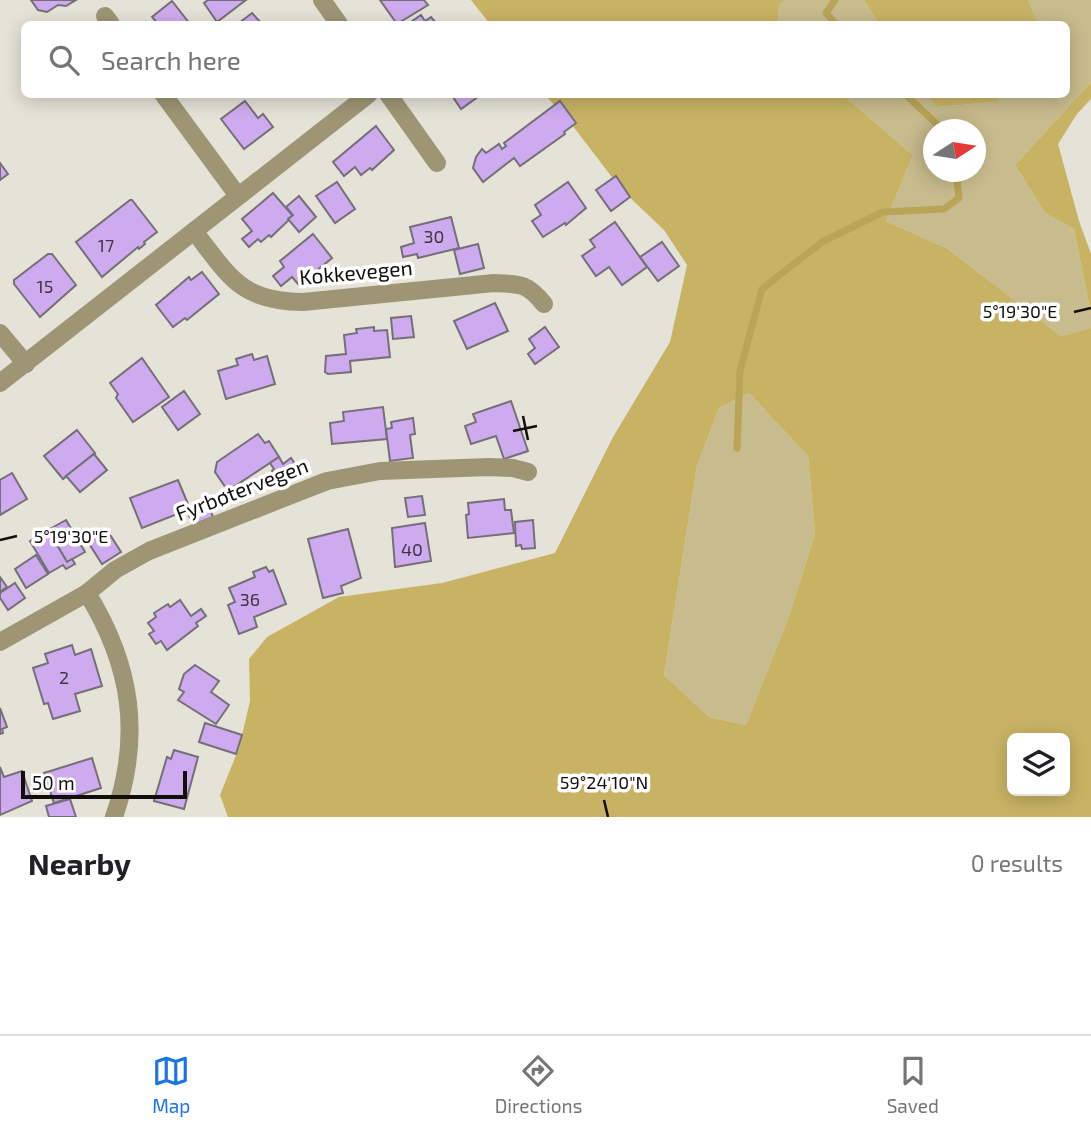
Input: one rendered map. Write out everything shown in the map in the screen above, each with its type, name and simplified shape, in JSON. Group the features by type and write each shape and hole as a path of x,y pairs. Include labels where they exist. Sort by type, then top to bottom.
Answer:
{"street":[{"path":"322,0 337,21"},
{"path":"166,98 238,196"},
{"path":"0,383 364,98"},
{"path":"391,98 436,163"},
{"name":"Kokkevegen","path":"194,231 238,284 257,296 276,302 303,302 494,283 516,284 532,289 544,304"},
{"path":"0,333 26,364"},
{"name":"Fyrbøtervegen","path":"0,642 87,593 115,570 149,551 327,481 351,475 393,471 489,467 528,472"},
{"path":"87,593 103,618 123,666 130,722 125,783 114,817"}],"shaded area":[{"path":"471,0 785,0 779,5 778,21 488,21"},
{"path":"785,0 864,0 877,21 778,21 779,5"},
{"path":"864,0 1028,0 1038,21 877,21"},
{"path":"1028,0 1091,0 1091,82 1015,165 1045,213 1074,229 1091,314 1091,328 1061,336 948,249 886,221 913,155 846,98 930,98 938,107 994,102 999,98 1070,98 1070,21 1038,21"},
{"path":"1091,82 1091,99 1077,114 1058,144 1091,254 1091,314 1074,229 1045,213 1015,165"},
{"path":"548,98 846,98 913,155 886,221 948,249 1061,336 1091,328 1091,817 228,817 220,795 239,748 250,701 249,659 267,637 339,597 442,583 555,553 613,437 670,342 687,265 664,230 621,189 569,121","holes":["749,393 808,456 815,534 789,616 746,725 709,717 664,675 697,466 719,408"]},
{"path":"930,98 1000,98 995,102 937,107"},
{"path":"749,393 808,456 815,534 789,616 746,725 709,717 664,675 697,466 719,408"}],"building":[{"path":"31,0 76,0 66,6 58,5 47,12 38,10"},
{"path":"208,0 246,0 218,21 204,3"},
{"path":"380,0 424,0 428,5 402,21 395,21"},
{"path":"172,1 188,21 155,21 152,17"},
{"path":"252,13 259,21 242,21"},
{"path":"421,15 425,21 412,21"},
{"path":"454,98 476,98 461,109"},
{"path":"245,101 258,118 263,114 273,127 244,149 221,119"},
{"path":"560,101 576,123 520,166 514,158 483,182 473,168 482,149 486,153 499,144 502,149 506,146 504,143"},
{"path":"376,126 394,150 372,170 370,168 361,175 355,167 344,176 333,162"},
{"path":"0,163 8,174 0,180"},
{"path":"616,176 630,197 611,211 596,190"},
{"path":"337,182 355,209 335,223 316,196"},
{"path":"568,182 586,208 566,225 565,223 543,237 532,221 541,215 535,205"},
{"path":"273,193 293,216 271,237 269,235 261,242 258,239 249,247 242,239 252,231 242,219"},
{"path":"299,196 316,217 299,232 288,219 293,215 286,207"},
{"path":"130,200 157,232 102,277 76,242"},
{"path":"451,217 459,248 418,258 417,254 403,257 401,247 414,243 410,227"},
{"path":"615,222 647,267 622,285 609,267 596,276 582,256 595,247 590,240"},
{"path":"313,234 332,258 299,285 292,277 281,286 273,276 284,267 280,261"},
{"path":"662,242 679,266 658,281 640,257"},
{"path":"478,244 484,268 460,274 454,250"},
{"path":"48,254 52,254 76,285 40,317 14,284 14,280"},
{"path":"202,272 219,294 187,320 185,318 173,327 156,305 189,277 191,280"},
{"path":"495,303 508,331 467,349 454,321"},
{"path":"411,316 414,337 393,339 391,318"},
{"path":"374,327 374,331 387,330 390,357 350,361 351,372 325,372 326,356 346,354 344,335 357,333 356,329"},
{"path":"545,327 559,347 535,364 528,354 535,348 529,339"},
{"path":"252,354 254,360 267,356 275,384 226,399 218,371 238,365 236,359"},
{"path":"142,358 169,397 133,422 116,398 118,394 110,383"},
{"path":"184,391 200,414 178,430 162,407"},
{"path":"511,401 528,451 504,459 496,436 471,444 465,426 476,422 473,414"},
{"path":"383,407 387,439 332,444 330,423 344,421 343,412"},
{"path":"413,418 415,434 410,435 413,458 390,461 386,429 392,428 391,422"},
{"path":"77,430 95,453 63,479 44,456"},
{"path":"258,434 265,443 269,441 279,457 232,488 230,485 226,488 215,472 217,462"},
{"path":"94,454 107,470 80,492 66,476"},
{"path":"279,457 283,464 291,458 301,473 282,486 270,463"},
{"path":"12,473 27,499 0,515 0,480"},
{"path":"178,480 190,509 142,528 130,498"},
{"path":"422,496 425,515 408,517 405,498"},
{"path":"206,499 213,517 193,525 187,511 191,510 189,506"},
{"path":"504,499 505,510 511,510 514,533 468,538 468,503"},
{"path":"66,520 85,552 67,562 48,530"},
{"path":"533,520 535,548 522,549 521,545 516,546 515,522"},
{"path":"425,523 431,561 395,567 392,528"},
{"path":"348,529 361,578 341,586 343,593 323,598 308,539"},
{"path":"48,530 67,562 72,559 75,564 66,569 63,565 49,573 30,541"},
{"path":"107,530 121,552 102,564 88,542"},
{"path":"36,555 48,574 26,588 15,569"},
{"path":"266,567 269,572 273,570 286,604 254,617 257,627 239,634 228,605 235,602 229,588 255,577 253,572"},
{"path":"0,577 7,587 0,592"},
{"path":"15,583 25,598 8,610 0,598 0,593"},
{"path":"180,600 191,616 201,609 206,616 196,623 198,626 167,650 161,641 156,644 149,634 154,631 148,623 156,617 154,613"},
{"path":"72,645 75,655 91,649 102,686 75,694 80,711 53,719 48,703 44,704 33,668 48,663 45,654"},
{"path":"195,665 219,681 211,692 229,705 216,724 178,700 184,692 179,689 184,674"},
{"path":"0,708 7,727 2,729 3,733 0,734"},
{"path":"205,723 242,735 236,754 199,742"},
{"path":"174,750 198,757 184,809 154,801 167,757 171,759"},
{"path":"92,758 101,788 54,803 44,773"},
{"path":"0,767 4,777 22,771 32,801 0,815"},
{"path":"70,799 76,817 49,817 46,806"}],"waterway":[{"path":"833,21 826,13 835,0"},
{"path":"909,98 931,119"},
{"path":"737,448 740,371 762,289 822,242 883,212 944,209 959,198 957,182"}]}
